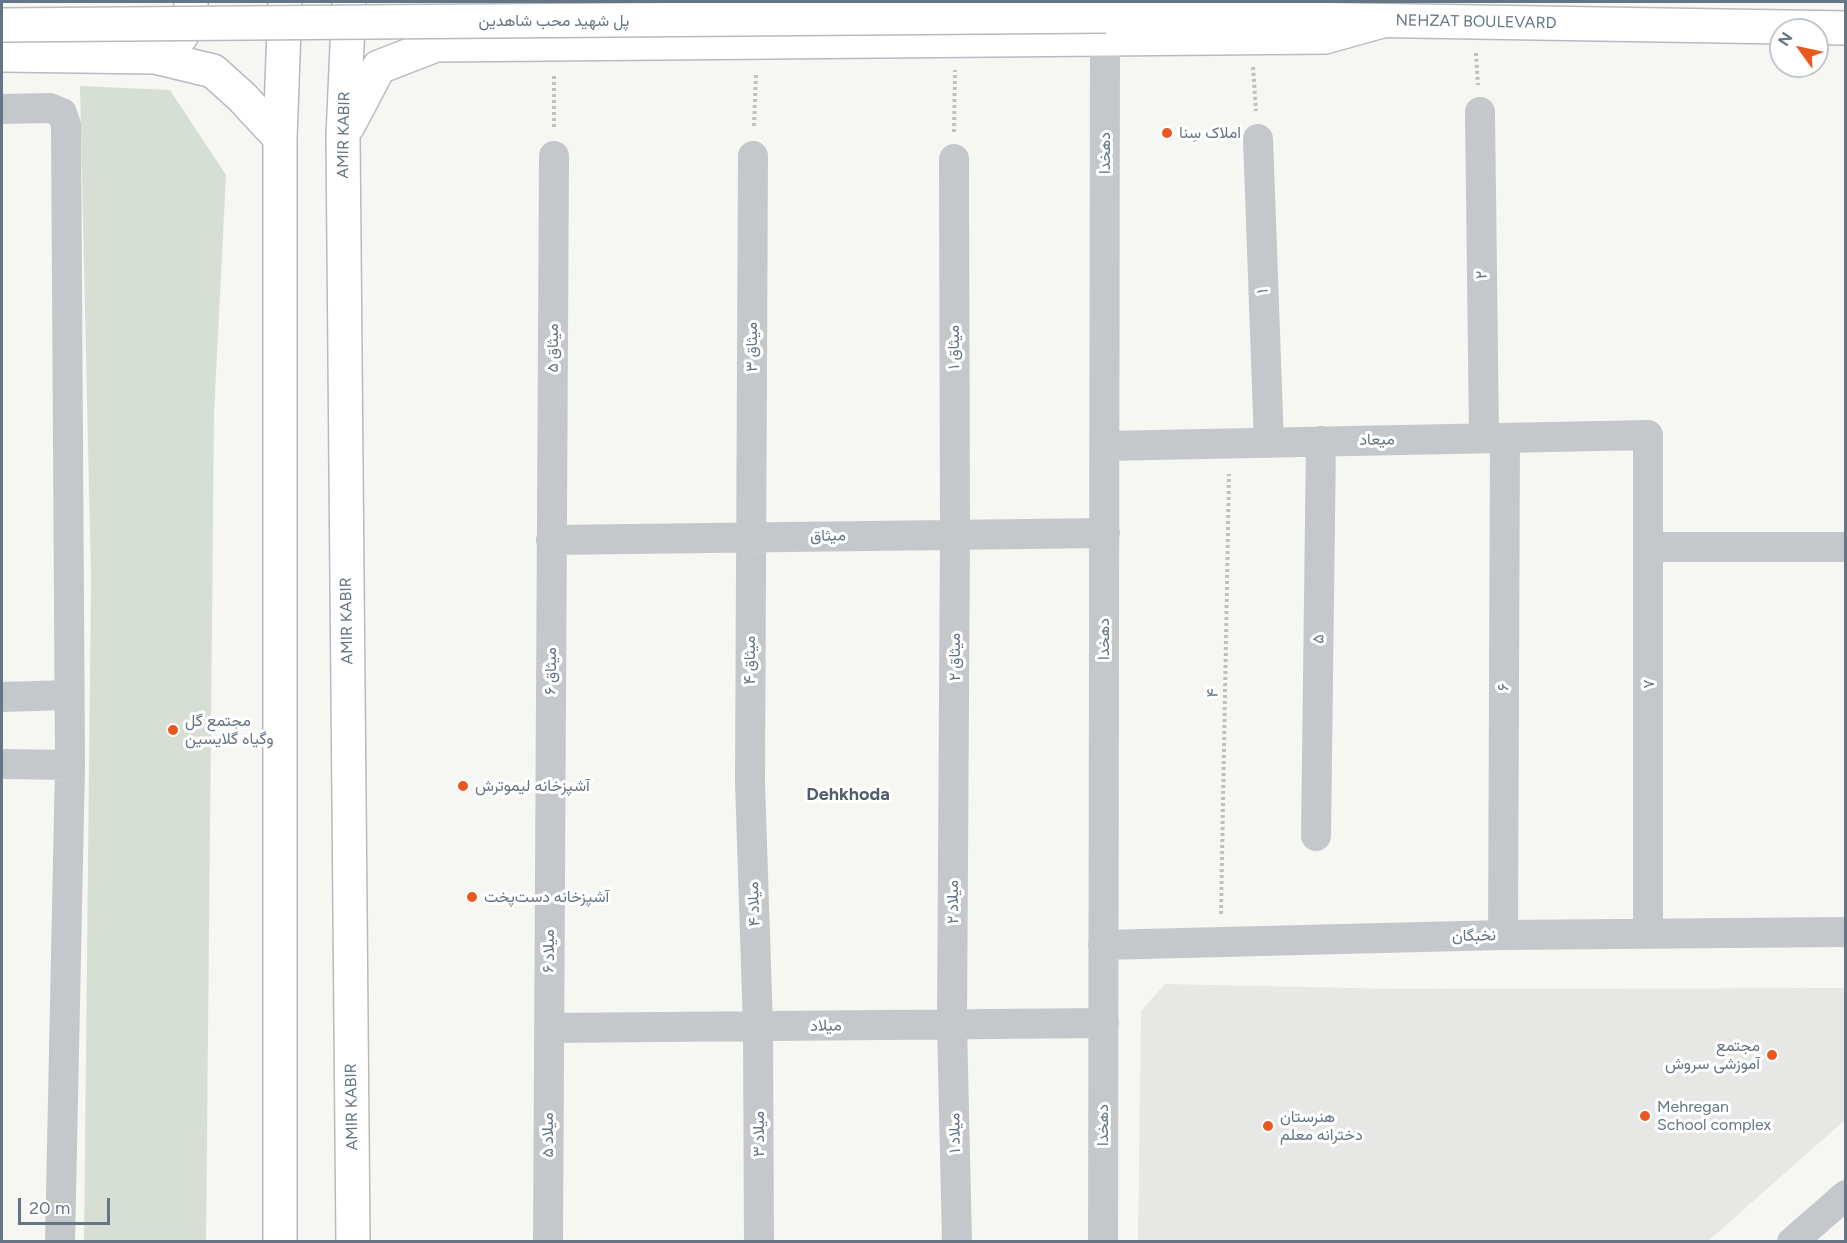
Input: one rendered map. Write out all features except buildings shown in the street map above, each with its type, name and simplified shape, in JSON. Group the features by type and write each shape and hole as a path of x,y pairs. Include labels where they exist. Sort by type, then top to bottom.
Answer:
{"main road":[{"path":"155,57 171,48 182,35 191,12 191,2"},
{"path":"280,1242 280,138 285,2"},
{"name":"AMIR KABIR","path":"349,2 343,136 353,1242"},
{"path":"412,2 418,23 436,45"},
{"path":"343,136 379,67 436,45 554,46 956,40 1105,27 1250,37 1325,38 1382,21"},
{"name":"NEHZAT BOULEVARD","path":"1105,27 1382,21 1845,28"},
{"name":"پل شهید محب شاهدین","path":"2,25 1105,27"},
{"path":"2,55 155,57 213,71 242,97 280,138"}],"street":[{"name":"دهخدا","path":"1103,1242 1105,27"},
{"path":"2,109 50,108 62,113 66,125 70,765 60,1242"},
{"name":"۲","path":"1480,112 1495,438"},
{"name":"۱","path":"1258,138 1269,443"},
{"name":"میثاق ۵","path":"551,540 554,156"},
{"name":"میثاق ۳","path":"751,537 753,156"},
{"name":"میثاق ۱","path":"954,159 955,534"},
{"name":"میعاد","path":"1105,446 1648,435"},
{"name":"۷","path":"1648,435 1648,934"},
{"name":"۶","path":"1495,438 1503,936"},
{"name":"۵","path":"1316,836 1321,441"},
{"name":"میثاق","path":"551,540 1105,532"},
{"name":"میثاق ۲","path":"954,780 955,534"},
{"name":"میثاق ۴","path":"750,782 751,537"},
{"name":"میثاق ۶","path":"550,803 551,540"},
{"path":"1649,548 1845,547"},
{"path":"2,697 69,695"},
{"path":"2,764 70,765"},
{"name":"میلاد ۲","path":"952,1024 954,780"},
{"name":"میلاد ۴","path":"750,782 758,1027"},
{"name":"میلاد ۶","path":"549,1028 550,803"},
{"name":"نخبگان","path":"1104,945 1503,936 1845,932"},
{"name":"میلاد","path":"549,1028 1104,1023"},
{"name":"میلاد ۱","path":"952,1024 957,1242"},
{"name":"میلاد ۳","path":"758,1027 759,1242"},
{"name":"میلاد ۵","path":"548,1242 549,1028"},
{"path":"1792,1242 1845,1195"}],"path":[{"path":"1474,22 1480,112"},
{"path":"1250,37 1258,138"},
{"path":"954,159 956,40"},
{"path":"753,156 758,42"},
{"path":"554,46 554,156"},
{"name":"۴","path":"1220,942 1230,443"}],"shaded area":[{"path":"80,86 170,90 226,175 214,414 206,1241 84,1241 91,579"},
{"path":"1165,984 1398,989 1845,988 1845,1120 1708,1241 1138,1241 1141,1011"}],"place":[{"name":"املاک سِنا","path":"1167,133"},
{"name":"مجتمع گل وگیاه گلایسین","path":"173,730"},
{"name":"آشپزخانه لیموترش","path":"463,786"},
{"name":"آشپزخانه دست‌پخت","path":"472,897"},
{"name":"مجتمع آموزشی سروش","path":"1772,1055"},
{"name":"Mehregan School complex","path":"1645,1116"},
{"name":"هنرستان دخترانه معلم","path":"1268,1126"}],"district":[{"name":"Dehkhoda","path":"848,795"}]}
